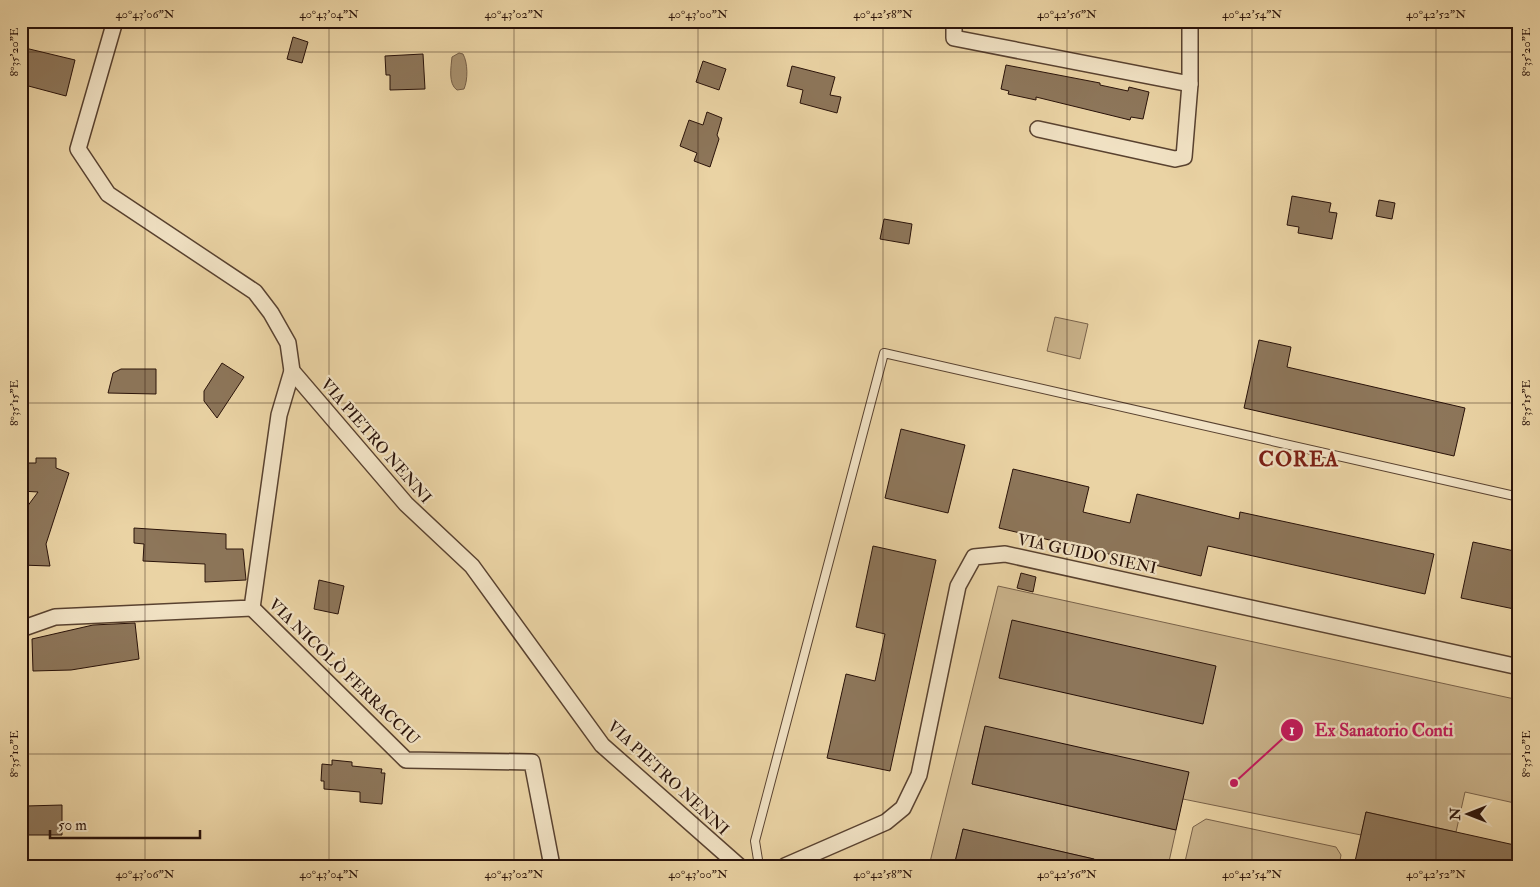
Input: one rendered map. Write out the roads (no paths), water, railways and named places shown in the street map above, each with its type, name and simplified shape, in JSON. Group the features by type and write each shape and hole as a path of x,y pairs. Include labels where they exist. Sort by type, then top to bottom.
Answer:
{"street":[{"path":"114,21 78,149 108,194 255,292 271,313 288,343 292,371"},
{"path":"954,21 954,38 1190,84"},
{"path":"1038,129 1175,159 1184,157 1190,84 1190,21"},
{"name":"VIA NICOLÒ FERRACCIU","path":"252,608 280,415 292,371"},
{"name":"VIA PIETRO NENNI","path":"292,371 406,504 472,566 602,745 739,866"},
{"name":"VIA GUIDO SIENI","path":"784,866 886,822 904,808 919,774 958,586 974,557 1005,554 1519,667"},
{"name":"VIA NICOLÒ FERRACCIU","path":"21,630 55,617 252,608 406,760 532,762 552,866"}],"lane":[{"path":"759,866 755,841 884,353 1519,497"}],"place":[{"name":"Ex Sanatorio Conti","path":"1234,783"}],"district":[{"name":"COREA","path":"1299,459"}]}
